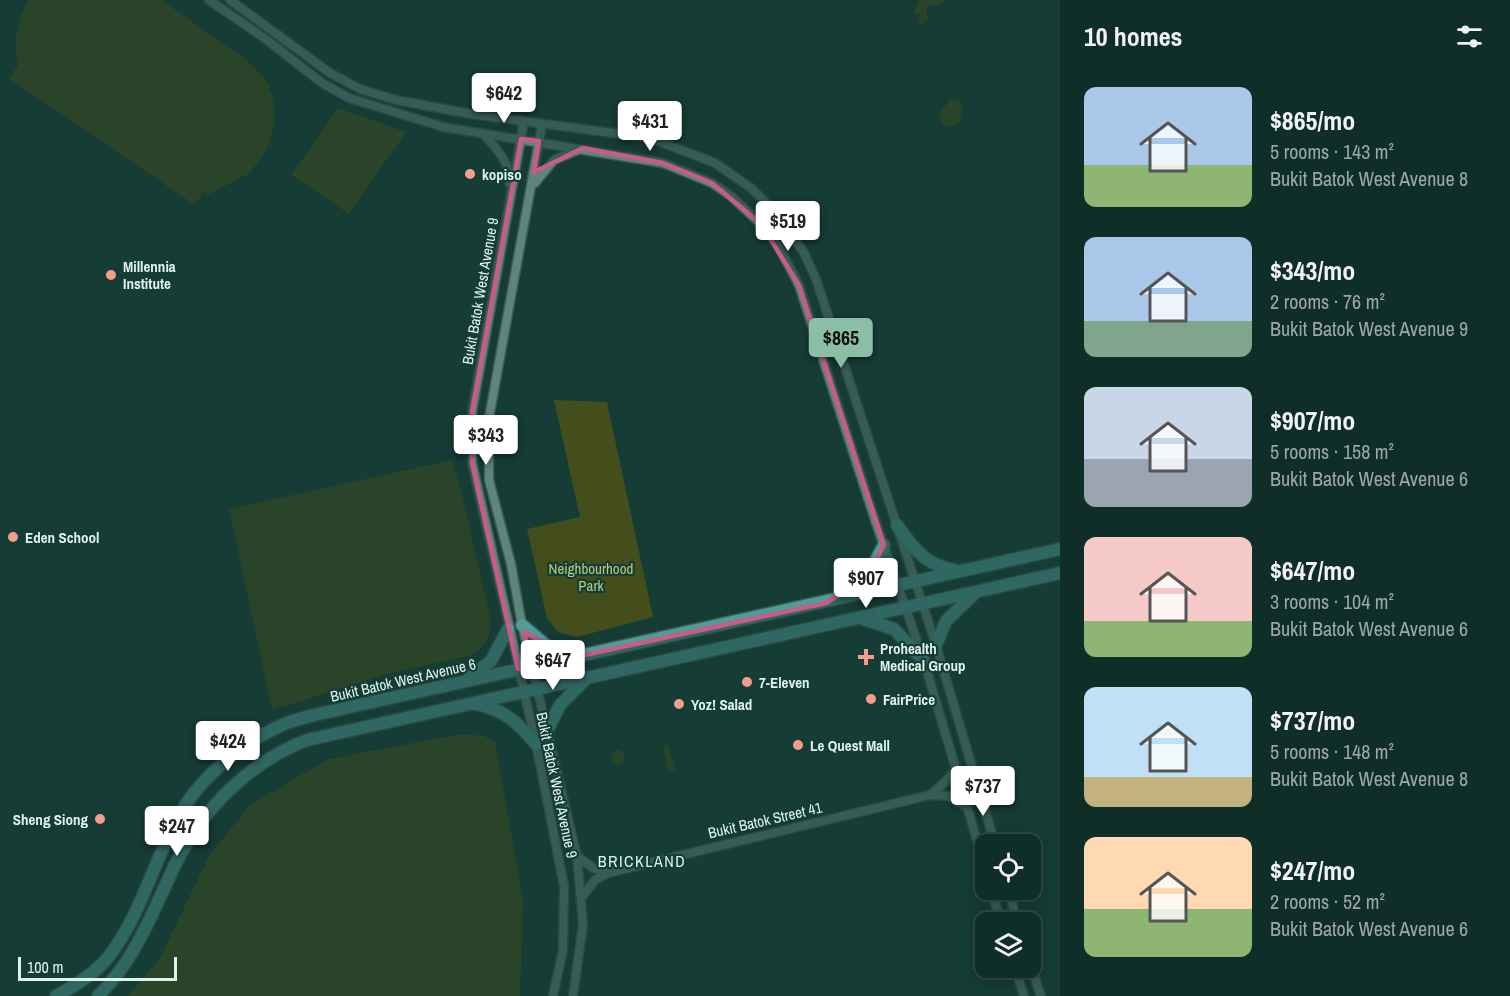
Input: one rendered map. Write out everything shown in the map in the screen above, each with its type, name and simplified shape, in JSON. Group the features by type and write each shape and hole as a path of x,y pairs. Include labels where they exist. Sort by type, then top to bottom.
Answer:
{"street":[{"path":"209,0 267,40 322,83 349,98 443,127 583,148 663,163 712,183 751,212 778,244 799,285 924,662 975,836"},
{"path":"230,0 330,73 360,89 419,105 542,125 650,138 715,163 751,189 771,208 803,251 816,279 923,604 992,834"},
{"name":"Bukit Batok West Avenue 9","path":"524,122 472,412 472,453 508,629 536,744 564,886 563,950 554,996"},
{"name":"Bukit Batok West Avenue 9","path":"542,125 489,418 489,480 511,564 522,625 577,856 582,897 581,949 573,996"},
{"path":"483,134 506,164 510,177 510,200"},
{"path":"531,191 547,166 561,155 583,148"},
{"path":"897,525 914,550 927,561 940,567 962,571"},
{"path":"826,603 867,577 884,545"},
{"name":"Bukit Batok West Avenue 6","path":"56,996 72,987 109,956 123,934 186,804 202,785 235,755 285,724 518,669 826,603 1060,549"},
{"path":"98,996 116,979 135,949 177,860 204,818 219,800 250,773 277,754 307,740 1060,573"},
{"path":"936,645 946,621 977,592"},
{"path":"859,618 894,628 924,662"},
{"path":"522,625 547,646 571,658"},
{"path":"463,682 491,661 508,629"},
{"path":"548,729 560,705 588,676"},
{"path":"472,703 500,710 519,725 536,744"},
{"path":"930,795 955,770"},
{"name":"Bukit Batok Street 41","path":"582,897 595,880 608,873 930,795 948,796 966,807"},
{"path":"577,856 593,868 608,873"},
{"path":"1018,978 1024,996"},
{"path":"1035,978 1041,996"}],"highlighted area":[{"path":"521,139 539,141 534,172 583,148 663,163 712,183 761,224 799,285 884,545 867,577 826,603 571,658 524,632 533,667 518,669 472,463 472,412"}],"green space":[{"path":"28,0 161,0 247,60 266,80 274,101 274,126 267,149 250,173 209,194 203,192 195,205 9,79 18,65 17,31"},
{"path":"919,0 944,0 937,6 928,6 926,11 928,20 920,26 918,22 920,15 913,14"},
{"path":"951,98 961,101 963,111 960,122 946,128 938,116"},
{"path":"338,108 406,132 349,214 291,175"},
{"name":"Neighbourhood Park","path":"554,400 607,402 653,617 577,637 558,632 547,618 527,529 580,517"},
{"path":"452,460 463,498 491,622 484,645 472,655 387,674 272,710 229,509"},
{"path":"461,734 484,736 495,742 523,900 520,996 128,996 160,958 209,856 251,804 329,759"},
{"path":"667,743 676,769 671,772 668,771 663,746"},
{"path":"615,750 621,750 625,757 621,764 615,764 611,760 611,754"}],"place":[{"name":"kopiso","path":"470,174"},
{"name":"Millennia Institute","path":"111,275"},
{"name":"Eden School","path":"13,537"},
{"name":"Prohealth Medical Group","path":"866,657"},
{"name":"7-Eleven","path":"747,682"},
{"name":"FairPrice","path":"871,699"},
{"name":"Yoz! Salad","path":"679,704"},
{"name":"Le Quest Mall","path":"798,745"},
{"name":"Sheng Siong","path":"100,819"}],"district":[{"name":"BRICKLAND","path":"642,861"}]}
